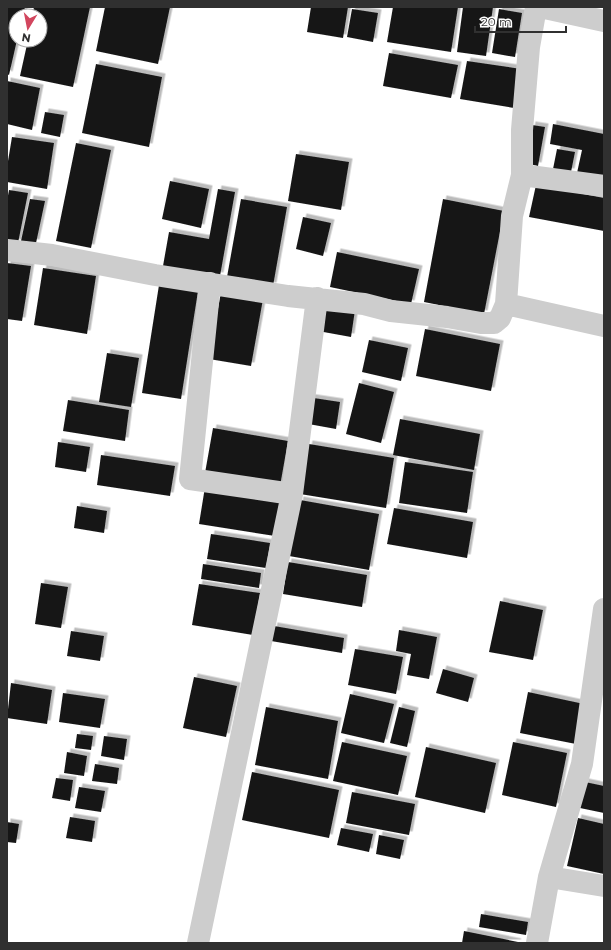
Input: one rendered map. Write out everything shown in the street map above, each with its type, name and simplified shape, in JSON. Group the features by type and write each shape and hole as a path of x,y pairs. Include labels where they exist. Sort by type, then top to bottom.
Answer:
{"street":[{"path":"7,250 52,255 288,296 364,304 391,311 448,317 481,323 494,323 500,318 506,304 512,216 522,175 523,122 529,47 536,7"},
{"path":"540,7 604,21"},
{"path":"522,175 604,186"},
{"path":"210,283 190,479 292,494"},
{"path":"198,943 292,494 317,298"},
{"path":"506,304 604,326"},
{"path":"537,943 549,877 582,764 604,609"},
{"path":"549,877 604,886"}],"building":[{"path":"7,7 25,7 8,8 8,48 15,48 9,75 7,74"},
{"path":"90,7 73,87 20,76 26,48 48,48 48,8 34,8"},
{"path":"105,7 170,7 158,64 96,51"},
{"path":"311,7 348,7 343,38 307,32"},
{"path":"393,7 458,7 451,52 387,42"},
{"path":"463,7 493,7 486,56 457,52"},
{"path":"352,9 378,13 373,42 347,37"},
{"path":"499,9 522,13 515,57 492,53"},
{"path":"389,53 458,65 451,98 383,86"},
{"path":"467,61 521,69 514,108 460,99"},
{"path":"96,64 162,77 149,147 82,133"},
{"path":"7,81 40,88 32,130 7,124"},
{"path":"45,112 64,115 60,137 41,133"},
{"path":"553,124 604,134 604,178 577,173 582,150 550,144"},
{"path":"532,125 545,127 538,166 525,163"},
{"path":"12,137 54,143 47,189 7,182 7,167"},
{"path":"76,143 111,150 91,248 56,241"},
{"path":"557,149 575,152 571,172 553,169"},
{"path":"296,154 349,162 341,210 288,201"},
{"path":"170,181 209,189 201,228 162,219"},
{"path":"536,185 604,198 604,231 529,217"},
{"path":"218,189 235,192 220,276 163,266 169,232 209,239"},
{"path":"9,190 28,193 18,243 7,241 7,201"},
{"path":"30,199 45,201 36,243 21,241"},
{"path":"241,199 287,207 273,286 227,277"},
{"path":"443,199 504,211 484,314 424,302"},
{"path":"303,217 331,223 323,256 296,249"},
{"path":"337,252 419,269 411,304 330,287"},
{"path":"7,263 31,266 22,321 7,319"},
{"path":"43,268 96,276 87,334 34,325"},
{"path":"159,285 198,291 181,399 142,393"},
{"path":"221,292 263,299 251,366 209,359"},
{"path":"323,305 355,310 351,337 318,331"},
{"path":"425,329 500,344 491,391 416,376"},
{"path":"369,340 408,348 401,381 362,372"},
{"path":"107,353 139,358 131,407 99,402"},
{"path":"359,383 394,392 381,443 346,434"},
{"path":"307,397 340,402 336,429 303,423"},
{"path":"68,400 129,410 125,441 63,431"},
{"path":"400,419 480,434 474,470 393,455"},
{"path":"213,428 288,441 280,486 205,473"},
{"path":"58,442 90,447 86,472 55,467"},
{"path":"309,444 394,458 386,508 300,494"},
{"path":"101,455 175,466 170,496 97,485"},
{"path":"405,462 473,472 467,513 399,503"},
{"path":"205,487 280,498 275,536 199,524"},
{"path":"300,500 379,514 369,570 289,556"},
{"path":"77,506 107,511 104,533 74,528"},
{"path":"394,508 473,522 467,558 387,544"},
{"path":"211,534 270,543 266,568 207,559"},
{"path":"288,562 367,575 362,607 283,594"},
{"path":"203,564 261,573 259,588 201,579"},
{"path":"41,583 68,587 61,628 35,624"},
{"path":"199,584 260,593 253,635 192,625"},
{"path":"500,601 543,610 533,660 489,652"},
{"path":"274,626 344,638 342,653 271,641"},
{"path":"399,630 437,637 429,679 407,675 411,654 396,651"},
{"path":"71,631 104,636 100,661 67,656"},
{"path":"355,649 403,657 396,694 348,685"},
{"path":"443,669 474,678 468,702 436,693"},
{"path":"194,677 237,686 226,737 183,728"},
{"path":"11,683 52,690 47,724 7,718"},
{"path":"528,692 584,704 576,744 520,733"},
{"path":"63,693 105,699 100,728 59,722"},
{"path":"350,694 394,704 384,743 341,733"},
{"path":"266,707 338,721 328,779 255,765"},
{"path":"399,707 415,711 407,747 390,743"},
{"path":"77,734 93,736 91,750 75,748"},
{"path":"104,736 127,739 124,760 101,756"},
{"path":"342,742 407,756 398,795 333,781"},
{"path":"513,742 567,753 556,807 502,795"},
{"path":"426,747 496,763 485,813 415,797"},
{"path":"67,752 87,756 84,776 64,773"},
{"path":"95,764 119,768 117,784 92,781"},
{"path":"252,772 339,790 329,838 242,820"},
{"path":"56,778 73,780 70,801 52,798"},
{"path":"585,782 604,786 604,813 580,808"},
{"path":"79,787 105,791 101,812 75,808"},
{"path":"352,792 415,804 409,835 346,823"},
{"path":"70,817 95,821 92,842 66,838"},
{"path":"578,818 604,824 604,874 567,866"},
{"path":"7,822 19,824 16,843 7,842"},
{"path":"341,828 373,834 369,852 337,845"},
{"path":"379,835 404,840 400,859 376,854"},
{"path":"481,914 528,922 526,935 479,927"},
{"path":"464,931 518,942 462,943"}]}
